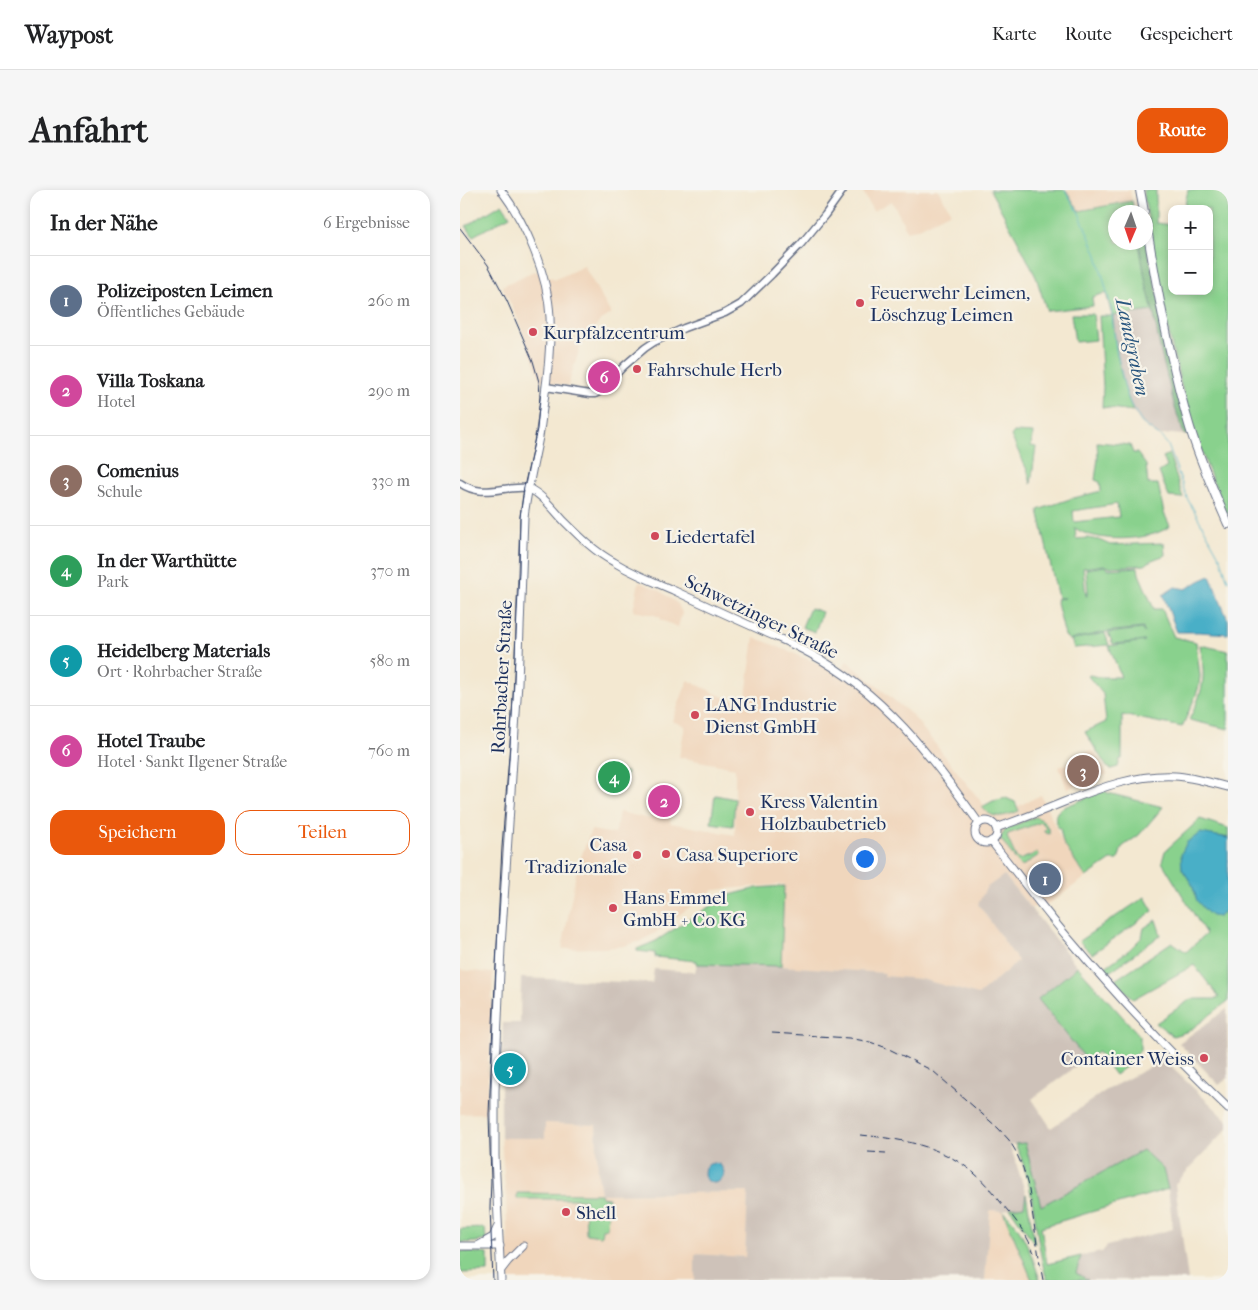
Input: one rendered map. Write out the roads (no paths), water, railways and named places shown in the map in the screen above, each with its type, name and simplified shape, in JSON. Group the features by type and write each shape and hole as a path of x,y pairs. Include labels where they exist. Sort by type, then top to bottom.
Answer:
{"main road":[{"name":"Rohrbacher Straße","path":"501,190 522,222 534,249 546,288 550,318 550,344 546,387 524,517 518,683 497,1022 494,1156 501,1280"},
{"path":"1140,190 1143,205"},
{"path":"1151,250 1170,352 1183,401 1202,461 1228,524"},
{"name":"Schwetzinger Straße","path":"528,488 540,495 568,525 613,562 809,653 866,692 898,720 916,740 979,823"},
{"path":"996,828 1093,791 1131,779 1176,776 1228,787"},
{"path":"984,821 990,822 996,828 996,836 988,843 976,838 975,829 979,823 984,821"},
{"path":"992,841 1038,902 1070,940 1164,1044 1228,1108"},
{"path":"476,1246 493,1237 499,1225"},
{"path":"460,1246 500,1246"},
{"path":"501,1271 510,1258 523,1246"}],"street":[{"path":"546,387 590,394 596,393 624,366 654,342 735,308 749,298 791,255 825,215 843,190"},
{"path":"460,483 473,490 482,491 495,491 512,487 528,488"}],"water":[{"path":"1210,576 1228,620 1228,634 1177,632 1163,595 1175,587 1186,589"},
{"path":"1201,833 1228,838 1228,906 1219,917 1212,916 1197,901 1192,884 1182,869 1181,854 1187,842"},
{"path":"714,1163 721,1166 724,1173 721,1180 714,1183 707,1180 704,1173 707,1166"}],"waterway":[{"name":"Landgraben","path":"1065,190 1079,213 1097,255 1111,307 1116,349 1126,393 1131,405 1142,423 1168,445 1187,498 1221,559 1228,581"}],"tram line":[{"path":"460,228 488,265 507,301 533,361 539,382 540,396 537,429 524,487 520,517 512,717 502,847 489,1114 493,1280"}],"railway":[{"path":"772,1033 849,1038 887,1048 933,1071 998,1128 1009,1140 1023,1168 1029,1190 1043,1280"},
{"path":"860,1135 913,1143 938,1151 962,1164 984,1183 1012,1216 1024,1233 1034,1253"},
{"path":"868,1152 886,1153"}],"place":[{"name":"Feuerwehr Leimen, Löschzug Leimen","path":"860,303"},
{"name":"Kurpfalzcentrum","path":"533,332"},
{"name":"Fahrschule Herb","path":"637,369"},
{"name":"Hotel Traube","path":"604,377"},
{"name":"Liedertafel","path":"655,536"},
{"name":"LANG Industrie Dienst GmbH","path":"695,715"},
{"name":"Comenius","path":"1083,771"},
{"name":"In der Warthütte","path":"614,777"},
{"name":"Villa Toskana","path":"664,801"},
{"name":"Kress Valentin Holzbaubetrieb","path":"750,812"},
{"name":"Casa Superiore","path":"666,854"},
{"name":"Casa Tradizionale","path":"637,855"},
{"name":"Polizeiposten Leimen","path":"1045,879"},
{"name":"Hans Emmel GmbH + Co KG","path":"613,908"},
{"name":"Container Weiss","path":"1204,1058"},
{"name":"Heidelberg Materials","path":"510,1069"},
{"name":"Shell","path":"566,1212"}]}
